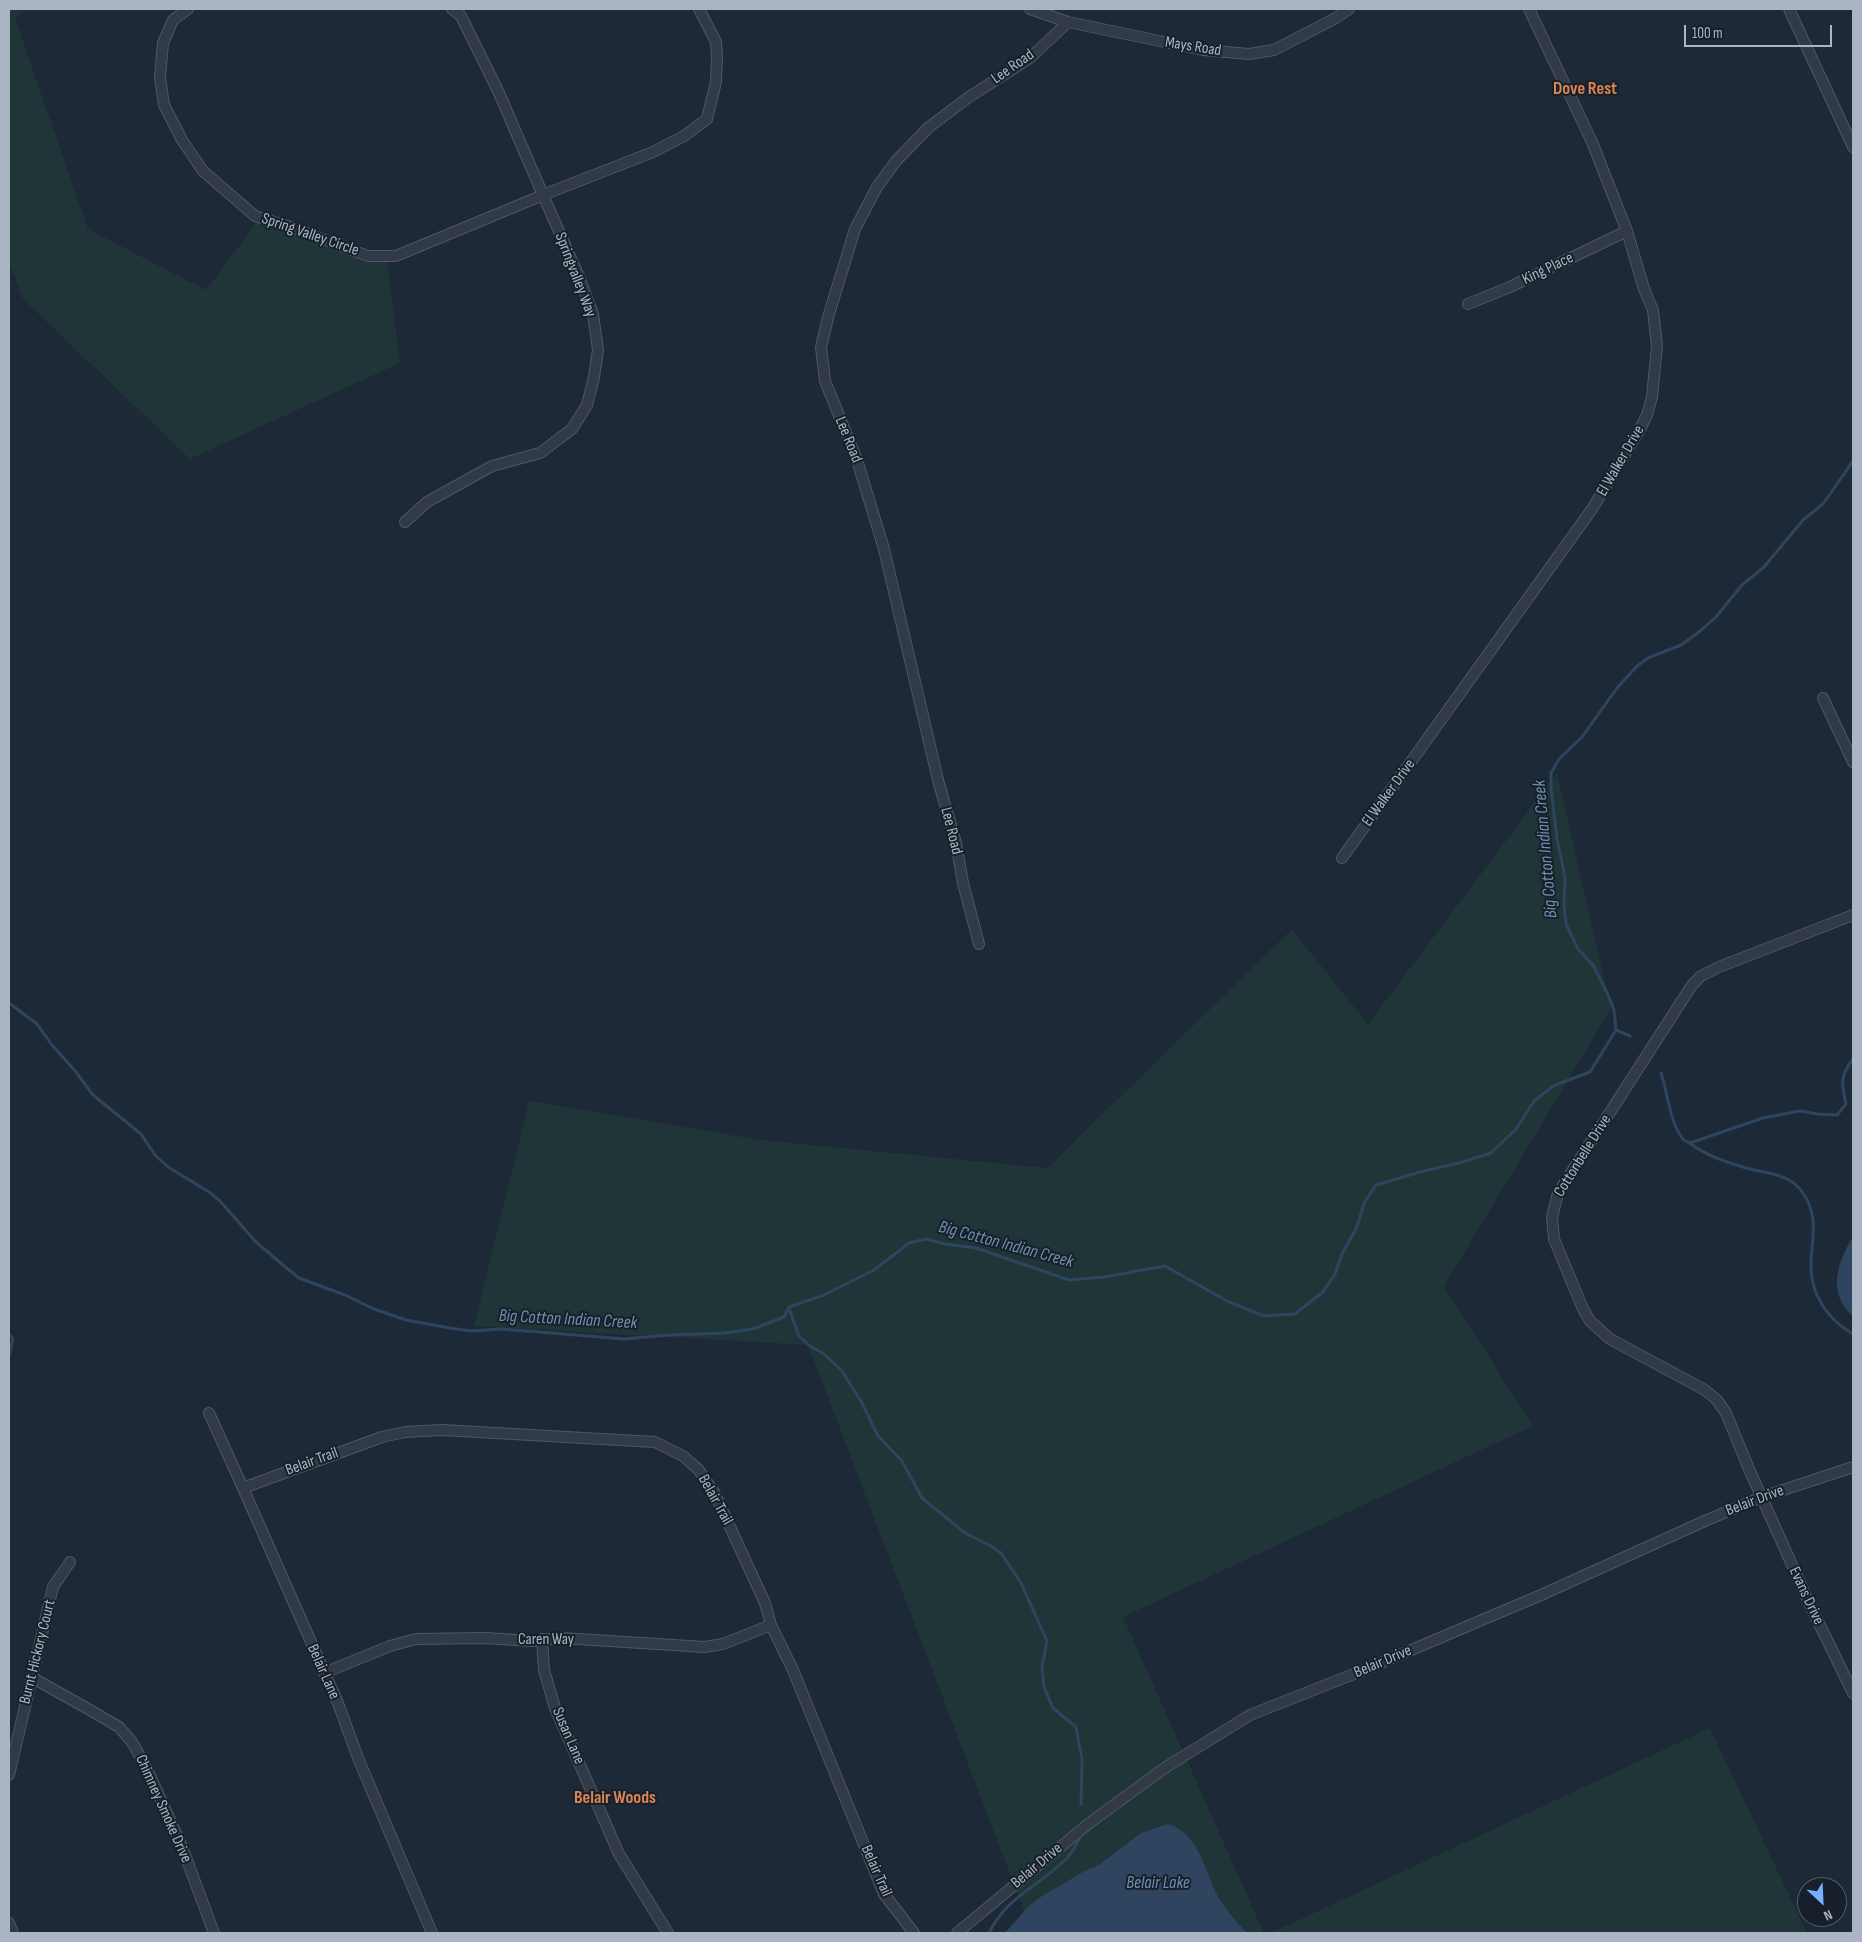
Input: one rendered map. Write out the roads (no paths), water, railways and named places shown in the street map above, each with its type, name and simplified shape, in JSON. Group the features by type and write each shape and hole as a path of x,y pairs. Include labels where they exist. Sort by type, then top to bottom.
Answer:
{"street":[{"name":"Spring Valley Circle","path":"188,9 173,20 162,43 160,76 164,105 182,140 203,171 256,216 368,256 396,256 653,152 684,136 707,119 716,82 716,42 699,9"},
{"path":"452,9 461,16 499,93 543,195"},
{"name":"Mays Road","path":"1030,9 1068,22 1202,50 1248,54 1274,50 1334,19 1349,9"},
{"name":"El Walker Drive","path":"1342,858 1592,509 1647,415 1652,397 1656,346 1653,310 1644,289 1627,231 1592,142 1529,9"},
{"path":"1789,9 1853,147"},
{"name":"Lee Road","path":"979,944 884,549 857,460 826,381 821,347 855,229 877,187 896,161 929,127 969,97 1030,58 1068,22"},
{"name":"Springvalley Way","path":"405,522 427,502 492,466 540,453 572,429 587,405 598,350 593,314 543,195"},
{"name":"King Place","path":"1468,304 1510,287 1627,231"},
{"path":"1823,698 1853,762"},
{"name":"Cottonbelle Drive","path":"1762,1497 1726,1413 1717,1400 1702,1388 1610,1339 1590,1321 1583,1309 1556,1244 1552,1231 1552,1211 1558,1193 1692,985 1701,976 1719,967 1853,915"},
{"name":"Belair Lane","path":"209,1413 338,1703 358,1758 432,1933"},
{"name":"Belair Trail","path":"243,1488 382,1437 405,1432 442,1430 655,1442 683,1456 698,1469 714,1492 765,1604 771,1625 793,1670 884,1894 914,1933"},
{"name":"Belair Drive","path":"957,1933 1088,1824 1166,1767 1250,1715 1364,1670 1541,1595 1762,1497 1853,1468"},
{"name":"Evans Drive","path":"1762,1497 1810,1605 1853,1693"},
{"name":"Burnt Hickory Court","path":"9,1775 54,1587 70,1562"},
{"name":"Caren Way","path":"324,1673 390,1646 416,1639 486,1638 531,1641 561,1638 705,1647 722,1644 771,1625"},
{"name":"Susan Lane","path":"542,1640 544,1670 555,1708 619,1854 668,1933"},
{"name":"Chimney Smoke Drive","path":"31,1677 119,1727 132,1742 146,1767 181,1844 214,1933"},
{"path":"9,1923 13,1933"}],"water":[{"path":"1853,1237 1853,1316 1840,1298 1837,1278 1839,1267"},
{"name":"Belair Lake","path":"1168,1824 1186,1835 1193,1843 1216,1893 1230,1914 1247,1933 1005,1933 1027,1908 1039,1898 1083,1872 1099,1865 1141,1833"}],"waterway":[{"name":"Big Cotton Indian Creek","path":"9,1003 37,1024 93,1095 141,1134 155,1155 168,1167 209,1192 220,1201 256,1242 299,1278 406,1320 471,1331 502,1329 624,1339 725,1333 753,1329 784,1317 789,1307 824,1295 874,1270 909,1243 926,1239 945,1244 976,1248 1069,1280 1104,1277 1165,1266 1227,1301 1264,1316 1295,1314 1323,1292 1335,1274 1342,1254 1357,1227 1364,1203 1376,1185 1491,1153 1516,1129 1534,1101 1553,1086 1590,1072 1616,1030 1614,1010 1593,965 1578,949 1566,924 1564,906 1565,877 1557,839 1551,773 1559,759 1582,737 1617,688 1637,666 1648,658 1681,645 1716,617 1742,585 1764,567 1803,520 1823,504 1853,461"},
{"path":"1616,1030 1630,1036"},
{"path":"1690,1143 1763,1118 1800,1111 1837,1115 1846,1104 1843,1080 1846,1070 1853,1059"},
{"path":"1661,1073 1674,1123 1684,1140 1724,1161 1785,1178 1798,1186 1808,1202 1813,1219 1811,1263 1813,1285 1822,1305 1828,1313 1835,1321 1853,1334"},
{"path":"789,1308 799,1336 810,1346 824,1354 842,1371 862,1403 878,1436 902,1461 922,1498 965,1533 1001,1553 1021,1583 1047,1641 1042,1667 1044,1687 1053,1708 1076,1727 1082,1759 1081,1804"},
{"path":"9,1334 13,1339 9,1356"},
{"path":"989,1933 996,1920 1014,1900 1057,1868 1067,1858 1079,1839"}],"district":[{"name":"Dove Rest","path":"1585,89"},
{"name":"Belair Woods","path":"615,1798"}]}
